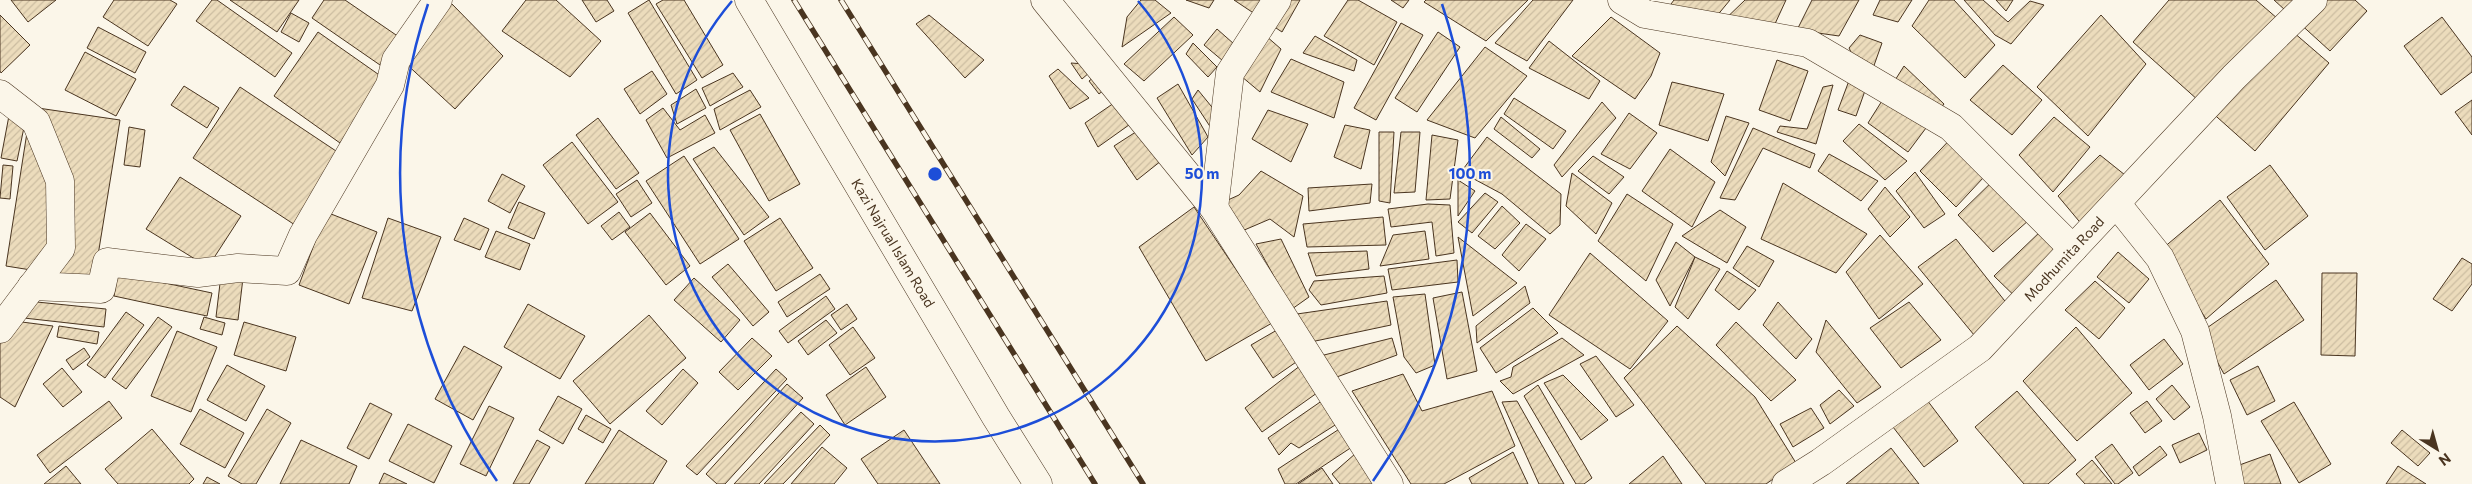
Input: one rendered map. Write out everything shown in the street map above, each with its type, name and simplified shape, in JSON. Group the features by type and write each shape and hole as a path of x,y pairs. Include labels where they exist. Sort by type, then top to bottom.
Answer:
{"street":[{"path":"32,286 101,288 107,262 198,273 238,268 287,270 303,235 390,85 396,60 438,0"},
{"name":"Kazi Najrual Islam Road","path":"749,0 996,417 1038,484"},
{"path":"1045,0 1214,208 1388,484"},
{"path":"1214,208 1230,73 1277,0"},
{"path":"1622,0 1645,14 1808,43 1951,127 2073,249"},
{"name":"Modhumita Road","path":"1786,484 1821,462 1980,348 2234,77 2313,0"},
{"path":"0,94 36,122 60,181 61,248 0,329"},
{"path":"2116,203 2160,258 2195,330 2217,416 2230,484"}],"building":[{"path":"11,0 56,0 28,22"},
{"path":"114,0 170,0 177,4 148,46 103,17"},
{"path":"212,0 217,0 292,53 275,77 196,21"},
{"path":"230,0 299,0 277,32"},
{"path":"324,0 345,0 399,37 380,65 312,18"},
{"path":"526,0 556,0 601,41 570,77 502,31"},
{"path":"582,0 607,0 614,11 596,22"},
{"path":"649,0 697,80 676,94 628,13"},
{"path":"663,0 684,0 723,65 702,78 656,4"},
{"path":"1141,0 1155,0 1171,13 1122,47 1127,17"},
{"path":"1186,0 1214,0 1209,8"},
{"path":"1234,0 1300,0 1282,32"},
{"path":"1348,0 1358,0 1397,22 1374,65 1324,36"},
{"path":"1391,0 1409,0 1403,8"},
{"path":"1426,0 1528,0 1486,41 1424,2"},
{"path":"1533,0 1573,0 1527,61 1495,43"},
{"path":"1674,0 1730,0 1711,23 1671,4"},
{"path":"1745,0 1786,0 1774,26 1717,27"},
{"path":"1812,0 1859,0 1839,36 1797,30"},
{"path":"1880,0 1912,0 1898,22 1873,15"},
{"path":"1929,0 1954,0 1995,45 1965,78 1912,26"},
{"path":"1964,0 1983,0 2008,22 2030,1 2044,5 2011,44 1995,35"},
{"path":"1996,0 2013,0 2006,11"},
{"path":"2169,0 2256,0 2329,63 2255,151 2133,42"},
{"path":"2274,0 2355,0 2367,11 2330,51"},
{"path":"451,3 503,56 455,109 402,60"},
{"path":"291,13 309,23 299,42 281,32"},
{"path":"0,15 30,45 1,73 0,71"},
{"path":"929,15 984,60 965,78 916,24"},
{"path":"2101,15 2146,64 2088,136 2037,87"},
{"path":"1174,17 1193,35 1144,81 1124,64"},
{"path":"1611,17 1660,53 1651,76 1635,99 1572,56"},
{"path":"2442,17 2472,57 2472,72 2441,95 2404,46"},
{"path":"1250,22 1281,49 1260,92 1204,45 1217,29 1234,44"},
{"path":"1401,23 1423,35 1376,120 1354,108"},
{"path":"98,27 146,52 135,73 87,48"},
{"path":"318,32 385,79 340,143 274,96"},
{"path":"1438,32 1460,47 1417,112 1395,98"},
{"path":"1860,35 1882,43 1856,116 1838,110 1856,62 1849,48"},
{"path":"1315,36 1357,60 1354,71 1303,53"},
{"path":"1549,41 1600,81 1589,99 1529,68"},
{"path":"1193,43 1217,67 1208,77 1186,54"},
{"path":"1485,47 1527,76 1475,138 1427,120"},
{"path":"85,52 136,79 116,116 65,90"},
{"path":"1291,59 1344,82 1334,118 1271,92"},
{"path":"1777,60 1808,71 1790,121 1759,110"},
{"path":"1071,63 1098,65 1082,79"},
{"path":"2003,65 2042,100 2012,135 1970,100"},
{"path":"1904,66 1944,104 1908,152 1868,123"},
{"path":"1107,67 1118,78 1099,94 1089,81"},
{"path":"1058,69 1089,98 1070,109 1049,76"},
{"path":"652,71 667,94 640,114 624,89"},
{"path":"733,73 743,87 710,106 702,88"},
{"path":"1672,82 1724,94 1708,141 1659,125"},
{"path":"1178,84 1208,137 1192,155 1157,98"},
{"path":"1833,85 1816,144 1777,132 1780,126 1807,129 1823,87"},
{"path":"184,86 219,108 207,128 171,105"},
{"path":"240,87 342,155 295,225 193,158"},
{"path":"696,89 706,108 677,124 671,105"},
{"path":"750,90 761,107 720,130 714,109"},
{"path":"1198,90 1220,117 1211,128 1192,99"},
{"path":"1127,94 1143,115 1098,147 1085,123"},
{"path":"1514,98 1566,131 1553,149 1504,114"},
{"path":"2472,100 2472,135 2455,112"},
{"path":"1602,102 1616,118 1562,177 1554,165"},
{"path":"11,105 28,108 17,161 1,158"},
{"path":"31,107 120,120 94,280 6,266"},
{"path":"663,108 680,130 705,115 715,133 667,158 646,120"},
{"path":"1268,110 1308,124 1291,162 1252,139"},
{"path":"1629,113 1657,133 1630,169 1601,154"},
{"path":"760,114 800,184 769,201 730,130"},
{"path":"1726,116 1749,123 1725,176 1711,162"},
{"path":"1501,117 1540,149 1532,158 1494,129"},
{"path":"2054,117 2090,147 2053,192 2019,155"},
{"path":"598,118 639,173 616,189 576,135"},
{"path":"1859,124 1907,161 1885,180 1843,141"},
{"path":"1345,125 1370,130 1361,169 1334,157"},
{"path":"1145,126 1166,157 1137,180 1114,146"},
{"path":"129,127 145,130 140,167 124,165"},
{"path":"1753,128 1815,154 1810,168 1763,148 1735,200 1720,198"},
{"path":"1960,129 1997,163 1956,207 1920,171"},
{"path":"1379,132 1394,132 1390,203 1379,201"},
{"path":"1401,132 1420,132 1415,192 1394,193"},
{"path":"1432,135 1458,140 1450,199 1426,200"},
{"path":"1487,137 1561,194 1560,225 1550,234 1502,194 1461,172"},
{"path":"572,142 618,202 588,224 543,165"},
{"path":"714,147 769,217 744,235 693,159"},
{"path":"1670,149 1715,182 1692,227 1642,191"},
{"path":"1829,154 1878,181 1861,201 1818,171"},
{"path":"2100,155 2140,187 2094,239 2058,196"},
{"path":"684,156 739,239 700,264 646,181"},
{"path":"1593,156 1624,177 1609,194 1578,171"},
{"path":"3,165 13,166 10,199 0,198"},
{"path":"2270,165 2308,216 2265,250 2227,197"},
{"path":"1261,171 1303,196 1294,237 1270,219 1242,231 1219,204 1239,195"},
{"path":"1915,172 1945,214 1924,228 1896,191"},
{"path":"1572,173 1612,203 1596,234 1566,206"},
{"path":"502,174 525,186 510,213 488,201"},
{"path":"2000,174 2038,212 1993,252 1958,215"},
{"path":"180,177 241,216 208,267 146,229"},
{"path":"637,180 652,203 631,217 616,194"},
{"path":"1458,180 1475,191 1458,216"},
{"path":"1783,183 1867,234 1836,273 1761,239"},
{"path":"1372,184 1370,203 1309,211 1308,188"},
{"path":"1885,187 1910,217 1890,237 1868,209"},
{"path":"1485,193 1498,202 1472,233 1458,222"},
{"path":"1627,194 1673,224 1646,281 1598,241"},
{"path":"2220,200 2269,264 2206,319 2162,249"},
{"path":"519,202 545,213 534,239 508,228"},
{"path":"1428,204 1450,205 1454,253 1436,256 1432,222 1391,227 1388,209"},
{"path":"1502,206 1520,223 1495,249 1478,236"},
{"path":"1194,207 1272,323 1206,361 1139,247"},
{"path":"1720,210 1746,227 1727,263 1682,236"},
{"path":"326,212 377,232 349,304 299,285"},
{"path":"619,212 630,227 612,240 601,226"},
{"path":"650,213 690,266 666,285 625,232"},
{"path":"1383,217 1386,245 1307,247 1303,224"},
{"path":"388,218 441,237 412,311 362,298"},
{"path":"464,218 489,229 480,250 454,240"},
{"path":"780,218 813,268 776,291 744,241"},
{"path":"1526,224 1546,239 1519,271 1502,255"},
{"path":"2043,229 2074,261 2027,308 1994,276"},
{"path":"496,231 530,244 520,270 485,257"},
{"path":"1425,231 1429,259 1380,266 1393,235"},
{"path":"1880,235 1923,284 1879,319 1846,272"},
{"path":"1458,237 1517,283 1473,316"},
{"path":"1281,239 1309,297 1292,309 1256,244"},
{"path":"1956,239 2008,305 1979,341 1918,267"},
{"path":"1676,242 1695,257 1670,306 1656,280"},
{"path":"1747,246 1774,261 1759,287 1733,268"},
{"path":"1367,251 1369,269 1316,276 1308,253"},
{"path":"2118,252 2149,279 2129,303 2097,277"},
{"path":"1590,253 1668,321 1630,369 1549,315"},
{"path":"1695,257 1720,269 1688,319 1675,307"},
{"path":"2462,258 2472,264 2472,284 2452,311 2433,299"},
{"path":"1457,260 1458,282 1392,290 1388,269"},
{"path":"728,264 769,312 753,326 712,277"},
{"path":"1727,271 1756,290 1739,310 1715,290"},
{"path":"118,273 212,293 207,316 114,296"},
{"path":"2322,273 2357,273 2355,356 2321,355"},
{"path":"820,274 830,289 787,317 778,302"},
{"path":"221,275 243,278 238,320 216,317"},
{"path":"1384,276 1387,293 1321,305 1309,290 1314,281"},
{"path":"694,278 740,320 721,342 674,300"},
{"path":"2276,280 2304,320 2224,374 2201,332"},
{"path":"2095,281 2125,308 2099,339 2065,310"},
{"path":"1525,286 1530,303 1477,343 1476,326"},
{"path":"1462,292 1477,371 1447,379 1433,298"},
{"path":"1425,294 1435,365 1416,373 1404,357 1393,297"},
{"path":"826,296 835,309 788,343 779,331"},
{"path":"17,300 106,309 104,327 15,317"},
{"path":"1387,301 1391,325 1306,343 1290,315"},
{"path":"1778,302 1812,339 1796,359 1763,325"},
{"path":"1909,302 1941,340 1901,368 1870,328"},
{"path":"528,304 585,336 560,379 504,347"},
{"path":"847,304 857,319 841,330 831,315"},
{"path":"1533,308 1558,333 1496,373 1480,348"},
{"path":"126,312 144,325 105,378 87,365"},
{"path":"649,315 686,358 610,424 573,381"},
{"path":"158,317 172,327 126,389 112,379"},
{"path":"204,317 225,323 222,335 200,329"},
{"path":"826,320 837,333 808,355 798,341"},
{"path":"1826,320 1881,387 1857,403 1816,352"},
{"path":"14,321 53,326 15,407 0,397 0,340"},
{"path":"244,322 296,337 286,371 234,355"},
{"path":"1736,322 1796,380 1771,401 1716,345"},
{"path":"59,326 99,332 97,344 57,337"},
{"path":"1677,326 1755,397 1796,463 1766,484 1706,484 1624,378"},
{"path":"853,327 875,358 850,375 829,345"},
{"path":"2076,327 2132,393 2077,441 2023,381"},
{"path":"1277,330 1302,358 1273,378 1251,345"},
{"path":"177,331 217,347 191,412 151,396"},
{"path":"752,338 772,356 738,390 719,372"},
{"path":"1392,338 1397,355 1334,378 1316,357"},
{"path":"1562,338 1584,355 1513,394 1500,381 1511,377 1513,367"},
{"path":"2164,339 2183,364 2149,390 2130,365"},
{"path":"464,346 502,367 473,420 435,399"},
{"path":"84,348 90,357 73,370 66,360"},
{"path":"1596,356 1634,405 1616,417 1580,364"},
{"path":"1305,362 1324,388 1262,432 1245,408"},
{"path":"227,365 265,386 246,421 207,400"},
{"path":"2258,366 2275,401 2247,415 2230,380"},
{"path":"866,367 886,397 845,425 826,395"},
{"path":"62,368 82,392 63,407 43,384"},
{"path":"683,369 698,383 662,425 646,411"},
{"path":"776,369 787,379 697,475 686,466"},
{"path":"1403,374 1422,411 1492,391 1515,446 1444,484 1411,484 1352,391"},
{"path":"1563,375 1608,420 1581,440 1544,383"},
{"path":"787,384 803,398 725,484 717,484 706,474"},
{"path":"1538,385 1592,478 1584,484 1576,484 1524,396"},
{"path":"2172,385 2190,407 2174,420 2156,399"},
{"path":"1839,390 1854,406 1830,424 1820,405"},
{"path":"2017,391 2076,460 2048,484 2024,484 1975,427"},
{"path":"558,396 582,409 563,444 539,430"},
{"path":"1326,398 1343,420 1299,448 1291,443 1279,455 1268,438"},
{"path":"1927,400 1958,441 1924,467 1893,427"},
{"path":"109,401 122,418 50,473 37,455"},
{"path":"1517,401 1564,484 1539,484 1502,402"},
{"path":"2147,401 2162,421 2145,433 2130,413"},
{"path":"2294,402 2331,464 2299,483 2261,421"},
{"path":"370,403 392,414 369,459 347,448"},
{"path":"489,406 514,418 486,476 460,464"},
{"path":"1811,408 1824,428 1793,447 1780,424"},
{"path":"200,409 244,433 225,468 180,444"},
{"path":"267,409 291,423 256,484 242,484 228,476"},
{"path":"801,412 814,424 759,484 734,484"},
{"path":"586,415 611,429 603,443 578,429"},
{"path":"408,424 452,446 434,483 389,461"},
{"path":"1347,424 1361,441 1296,484 1285,484 1278,469"},
{"path":"820,425 830,435 783,484 764,484"},
{"path":"152,429 194,479 189,484 118,484 105,469"},
{"path":"619,430 667,461 653,484 585,484"},
{"path":"904,430 940,484 878,484 861,459"},
{"path":"2402,430 2430,453 2418,466 2391,443"},
{"path":"2199,433 2207,450 2180,463 2172,445"},
{"path":"301,440 357,466 349,484 280,484"},
{"path":"537,440 550,447 529,484 513,484"},
{"path":"2112,444 2133,473 2118,484 2115,484 2095,457"},
{"path":"2160,446 2167,455 2139,476 2133,467"},
{"path":"822,447 847,468 834,484 791,484"},
{"path":"1363,447 1390,484 1340,484 1332,474"},
{"path":"1891,448 1919,484 1846,484"},
{"path":"1513,452 1528,484 1472,484 1469,478"},
{"path":"2270,454 2281,484 2236,484 2231,468"},
{"path":"1663,456 1682,484 1629,484"},
{"path":"2092,460 2112,484 2085,484 2076,474"},
{"path":"66,466 81,484 44,484"},
{"path":"2398,466 2426,484 2386,484"},
{"path":"1322,468 1333,484 1298,484"},
{"path":"384,473 407,484 379,484"},
{"path":"207,477 220,484 203,484"}],"railway":[{"path":"794,0 1095,484"},
{"path":"841,0 1143,484"}]}
